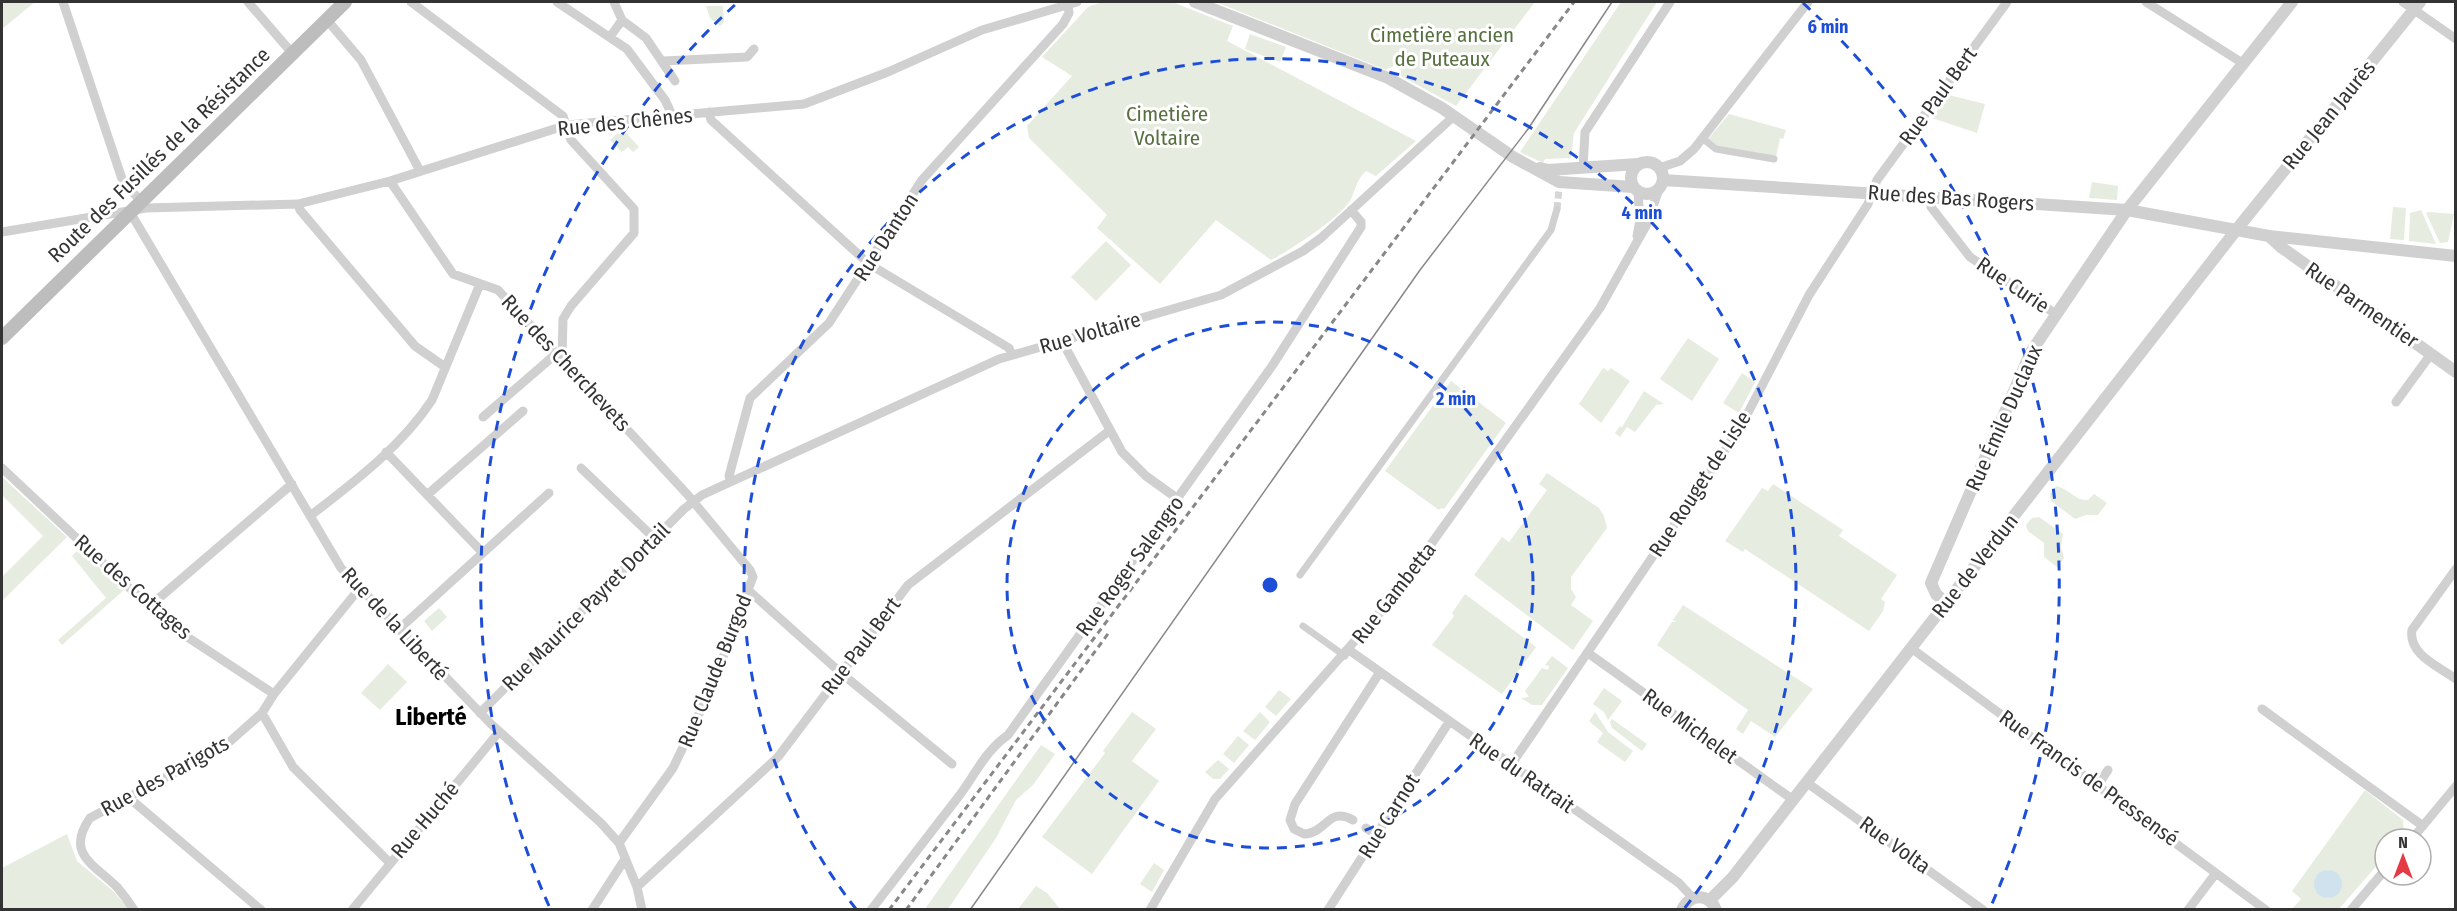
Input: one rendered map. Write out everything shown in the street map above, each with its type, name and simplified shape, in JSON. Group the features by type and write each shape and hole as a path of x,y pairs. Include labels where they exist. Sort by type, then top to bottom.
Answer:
{"main road":[{"name":"Route des Fusillés de la Résistance","path":"2,338 345,2"}],"street":[{"path":"63,2 123,182 141,201"},
{"path":"248,2 292,53"},
{"path":"411,2 563,116 571,140 631,202 636,218 634,233 571,306 563,319 560,355 483,417"},
{"path":"557,2 627,49 665,100 672,115"},
{"path":"614,2 622,20 646,38 664,61 675,81"},
{"path":"1195,2 1388,78 1454,116 1559,185 1635,189 1651,194 1660,179 1702,138 1808,2"},
{"path":"1582,168 1585,132 1670,2"},
{"name":"Rue Paul Bert","path":"1873,192 1877,180 2007,2"},
{"path":"2146,2 2244,64"},
{"name":"Rue Émile Duclaux","path":"1946,603 1936,594 1931,583 2031,352 2127,210 2292,2"},
{"path":"2403,2 2417,5 2456,39"},
{"name":"Rue des Chênes","path":"2,232 146,208 298,204 390,181 567,125 804,104 888,72 982,30 1072,3"},
{"name":"Rue Danton","path":"731,481 729,476 750,398 829,323 922,180 1063,24 1072,3"},
{"name":"Rue Jean Jaurès","path":"2237,229 2417,5"},
{"path":"327,20 361,60 420,171"},
{"path":"610,37 622,20"},
{"path":"664,61 747,57 754,50"},
{"path":"709,112 711,120 869,264 1009,348 1012,355"},
{"name":"Rue Voltaire","path":"692,501 731,481 1012,355 1221,295 1303,250 1351,210 1454,116"},
{"path":"1702,138 1716,149 1774,159"},
{"path":"1527,165 1548,170 1647,162 1660,179"},
{"path":"1635,189 1630,177 1638,164"},
{"name":"Rue des Bas Rogers","path":"1660,179 2127,210 2270,236 2456,256"},
{"name":"Rue Gambetta","path":"1150,909 1215,800 1347,653 1391,600 1600,308 1647,224 1660,179"},
{"name":"Rue des Cherchevets","path":"390,181 453,274 498,290 692,501"},
{"name":"Rue Gambetta","path":"1625,266 1638,232 1635,189"},
{"name":"Rue Rouget de Lisle","path":"1511,765 1740,428 1809,295 1868,204 1873,192"},
{"name":"Rue Curie","path":"1931,197 1931,207 1970,256 2056,314"},
{"path":"298,204 300,210 415,346 445,367"},
{"path":"1300,575 1551,230 1557,209"},
{"name":"Rue Roger Salengro","path":"871,909 962,793 995,744 1008,735 1272,366 1361,227 1361,222 1351,210"},
{"name":"Rue de la Liberté","path":"130,212 341,568 359,590 499,732 601,823 619,843 637,887 642,909"},
{"name":"Rue de Verdun","path":"1693,898 1702,897 1713,905 1792,799 2237,229"},
{"name":"Rue Parmentier","path":"2270,236 2293,256 2456,372"},
{"name":"Rue Parmentier","path":"2293,256 2294,245 2299,239"},
{"path":"310,516 362,476 420,417 432,400 480,284"},
{"path":"1062,341 1109,431 1131,462 1178,500"},
{"path":"2396,402 2431,354"},
{"path":"426,495 523,411"},
{"name":"Rue Paul Bert","path":"637,887 778,757 908,585 1109,431"},
{"path":"386,452 483,553"},
{"name":"Rue des Cottages","path":"2,468 151,605 169,625 274,694"},
{"path":"581,468 654,538"},
{"path":"151,605 291,484"},
{"path":"398,630 549,493"},
{"name":"Rue Maurice Payret Dortail","path":"480,713 692,501"},
{"name":"Rue Claude Burgod","path":"619,843 673,768 712,687 753,577 750,570 692,501"},
{"path":"2456,569 2412,630 2410,640 2415,650 2456,679"},
{"name":"Rue des Parigots","path":"134,909 117,887 86,860 81,843 81,832 90,818 226,745 262,713 274,694 359,590"},
{"path":"748,590 841,673 952,764"},
{"path":"1303,626 1347,653"},
{"name":"Rue Francis de Pressensé","path":"1911,648 2266,909"},
{"name":"Rue Michelet","path":"1588,652 1792,799"},
{"name":"Rue du Ratrait","path":"1347,653 1380,672 1679,883 1693,898"},
{"path":"1353,820 1345,816 1335,816 1314,832 1304,834 1294,829 1290,820 1295,804 1380,672"},
{"path":"2262,709 2423,826 2456,786"},
{"path":"262,713 293,767 390,863"},
{"name":"Rue Carnot","path":"1328,909 1449,722"},
{"name":"Rue Huché","path":"352,909 499,732"},
{"path":"2098,785 2108,770"},
{"name":"Rue Volta","path":"1806,782 1983,909"},
{"path":"128,797 261,909"},
{"path":"1366,828 1377,835"},
{"path":"592,909 625,859"},
{"path":"2188,909 2216,873"},
{"path":"2351,909 2373,884"},
{"path":"1682,909 1693,898"}],"green space":[{"path":"2,2 35,2 2,29"},
{"name":"Cimetière Voltaire","path":"1102,2 1172,2 1233,26 1227,41 1416,141 1376,176 1366,171 1359,180 1351,199 1338,214 1315,232 1271,260 1216,220 1160,284 1097,228 1107,215 1029,138 1027,126 1072,76 1042,57 1088,7"},
{"name":"Cimetière ancien de Puteaux","path":"1216,2 1535,2 1456,106 1401,76 1401,70 1395,65 1386,70"},
{"path":"1621,2 1657,2 1574,133 1571,158 1545,159 1543,163 1520,152"},
{"path":"706,6 723,6 724,22 720,26 710,18"},
{"path":"1250,34 1286,47 1280,62 1245,49"},
{"path":"1949,95 1985,104 1977,133 1932,118"},
{"path":"1729,114 1786,130 1783,139 1780,138 1776,157 1720,147 1708,139"},
{"path":"617,134 627,134 639,147 633,152 628,147 622,152 610,140"},
{"path":"2092,182 2118,186 2117,200 2089,198"},
{"path":"2393,207 2406,208 2404,240 2390,239"},
{"path":"2421,210 2436,244 2409,241 2410,213"},
{"path":"2426,213 2454,214 2448,242 2440,243"},
{"path":"1106,241 1131,265 1096,301 1071,277"},
{"path":"1688,338 1719,359 1692,401 1660,379"},
{"path":"1603,368 1608,371 1611,368 1630,381 1601,423 1579,404"},
{"path":"1742,373 1755,382 1739,413 1723,403"},
{"path":"1451,381 1506,423 1444,509 1439,510 1385,471"},
{"path":"1644,391 1664,404 1656,405 1635,432 1627,427 1620,437 1615,433 1620,426 1622,427"},
{"path":"1547,473 1599,508 1607,528 1571,577 1571,589 1576,597 1571,605 1593,621 1573,650 1474,575 1502,537 1509,542 1547,490 1539,484"},
{"path":"2,477 67,537 2,601 2,577 43,536 2,495"},
{"path":"1773,484 1843,530 1839,536 1897,575 1881,599 1885,602 1883,611 1869,631 1745,549 1743,552 1725,541 1762,488 1768,491"},
{"path":"2056,486 2079,499 2088,500 2094,494 2107,503 2098,515 2086,515 2075,519 2051,501 2050,494"},
{"path":"2039,517 2063,534 2061,547 2064,558 2057,567 2044,557 2044,543 2028,531 2026,525 2032,518"},
{"path":"79,549 124,590 62,645 58,640 106,598 72,556"},
{"path":"1465,594 1536,647 1502,694 1432,645 1454,616 1452,613"},
{"path":"1683,605 1813,689 1775,737 1751,721 1743,734 1736,729 1748,710 1657,645 1672,622 1676,622 1673,620"},
{"path":"439,608 447,617 432,631 424,621"},
{"path":"1552,656 1568,668 1542,705 1532,705 1521,698 1529,697 1525,691 1542,668 1548,670 1549,666 1545,665"},
{"path":"388,664 407,682 380,710 361,693"},
{"path":"1604,688 1622,701 1608,720 1604,712 1593,704"},
{"path":"1279,690 1291,699 1276,716 1265,707"},
{"path":"1132,712 1156,729 1132,761 1159,781 1092,874 1042,837 1105,753 1103,751"},
{"path":"1260,712 1270,722 1255,740 1243,731"},
{"path":"1595,712 1608,732 1633,751 1625,762 1597,742 1603,733 1589,721"},
{"path":"1612,719 1647,744 1642,751 1612,728 1610,722"},
{"path":"1238,736 1249,745 1234,763 1223,754"},
{"path":"1041,745 1055,754 1033,785 1016,800 996,838 948,909 925,909"},
{"path":"1218,760 1229,769 1220,779 1213,779 1205,772"},
{"path":"2365,790 2403,820 2404,827 2373,827 2373,870 2339,909 2292,909 2301,899 2292,891"},
{"path":"67,834 77,861 113,891 129,909 2,910 2,868"},
{"path":"1154,863 1164,870 1152,892 1140,884"},
{"path":"1036,886 1047,893 1060,909 1018,909"}],"water":[{"path":"2328,870 2338,874 2342,884 2338,894 2328,898 2318,894 2314,884 2318,874"}],"tunnel":[{"path":"1557,209 1559,189"}],"tram line":[{"path":"970,910 1420,270 1528,129 1612,2"}],"railway":[{"path":"889,910 1574,2"},
{"path":"906,910 1110,631"}],"district":[{"name":"Liberté","path":"431,717"}]}
